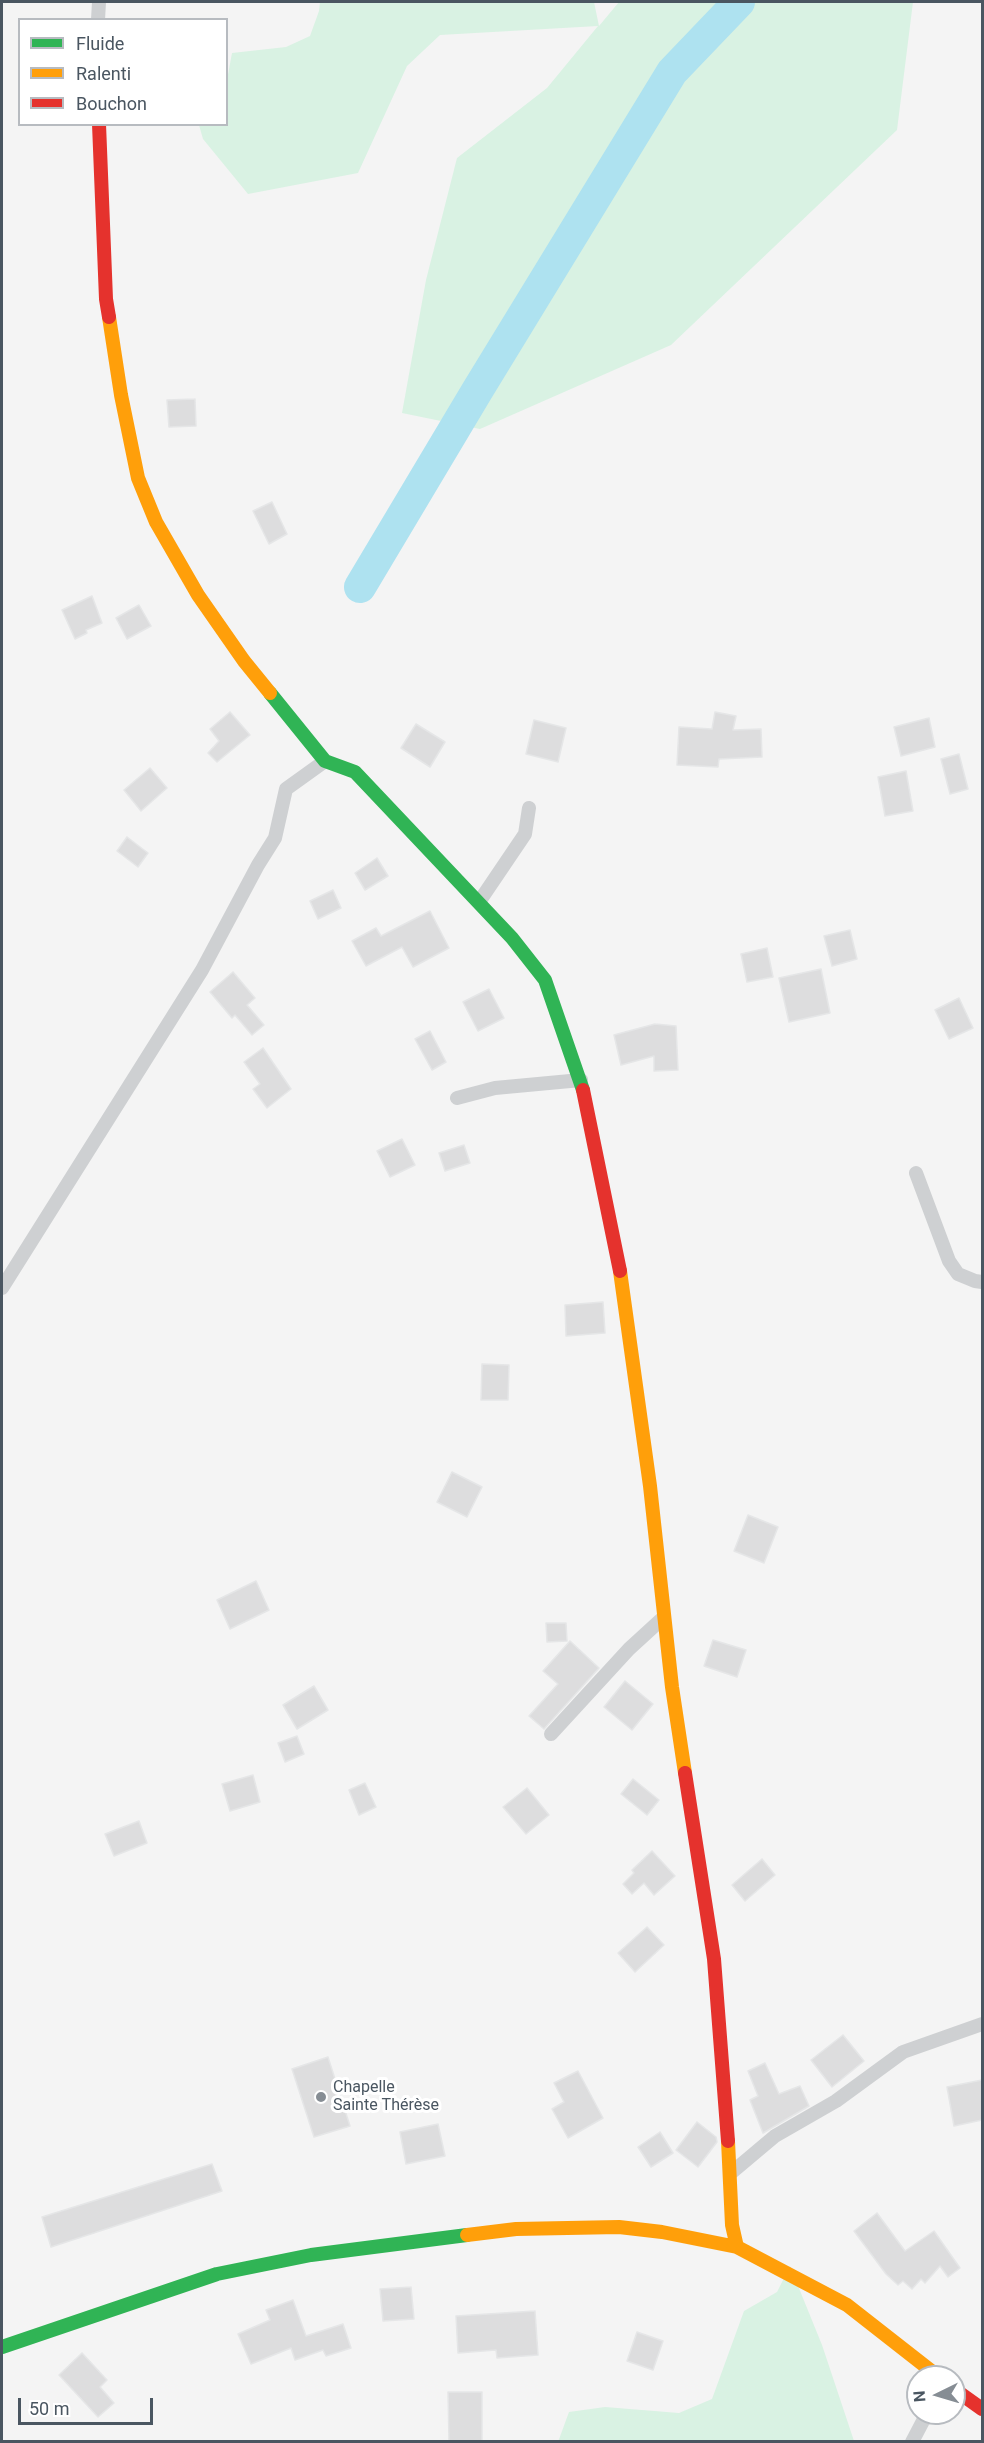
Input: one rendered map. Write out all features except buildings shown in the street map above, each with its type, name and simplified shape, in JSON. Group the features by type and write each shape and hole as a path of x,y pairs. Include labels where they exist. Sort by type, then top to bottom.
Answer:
{"street":[{"path":"98,18 99,2"},
{"path":"99,126 106,299 121,395 138,478 156,522 198,596 244,661 325,761 355,772 512,938 545,980 581,1080 622,1279 650,1486 672,1688 714,1959 731,2173 732,2225 737,2247"},
{"path":"2,1288 202,970 258,865 275,838 286,789 325,761"},
{"path":"479,902 525,834 529,808"},
{"path":"457,1098 495,1088 581,1080"},
{"path":"916,1173 949,1261 958,1274 982,1282"},
{"path":"551,1734 629,1649 664,1617"},
{"path":"731,2173 775,2136 836,2101 903,2052 982,2024"},
{"path":"2,2348 217,2274 311,2255 516,2229 619,2227 662,2232 737,2247 847,2305 924,2365"},
{"path":"966,2399 982,2409"},
{"path":"912,2442 921,2425"}],"green space":[{"path":"320,2 594,2 599,26 619,2 913,2 897,130 671,345 480,429 402,413 426,280 457,158 547,88 598,26 440,35 407,66 358,173 248,194 203,139 199,126 228,126 228,75 232,53 286,47 310,36"},
{"path":"790,2266 822,2345 854,2441 558,2442 569,2412 605,2407 679,2413 712,2399 744,2311 777,2292"}],"waterway":[{"path":"360,587 672,72 739,2"}],"traffic: fast":[{"path":"270,693 325,761 355,772 512,938 545,980 583,1090"},
{"path":"2,2347 217,2274 311,2255 467,2235"}],"traffic: slow":[{"path":"109,317 121,395 138,478 156,522 198,595 244,661 270,693"},
{"path":"620,1271 650,1486 672,1687 685,1773"},
{"path":"728,2141 732,2225 737,2247"},
{"path":"467,2235 516,2229 619,2227 662,2232 737,2247 847,2305 924,2365"}],"traffic: jam":[{"path":"99,126 106,299 109,317"},
{"path":"583,1090 620,1271"},
{"path":"685,1773 714,1959 728,2141"},
{"path":"966,2398 982,2409"}],"place":[{"name":"Chapelle Sainte Thérèse","path":"321,2097"}]}
